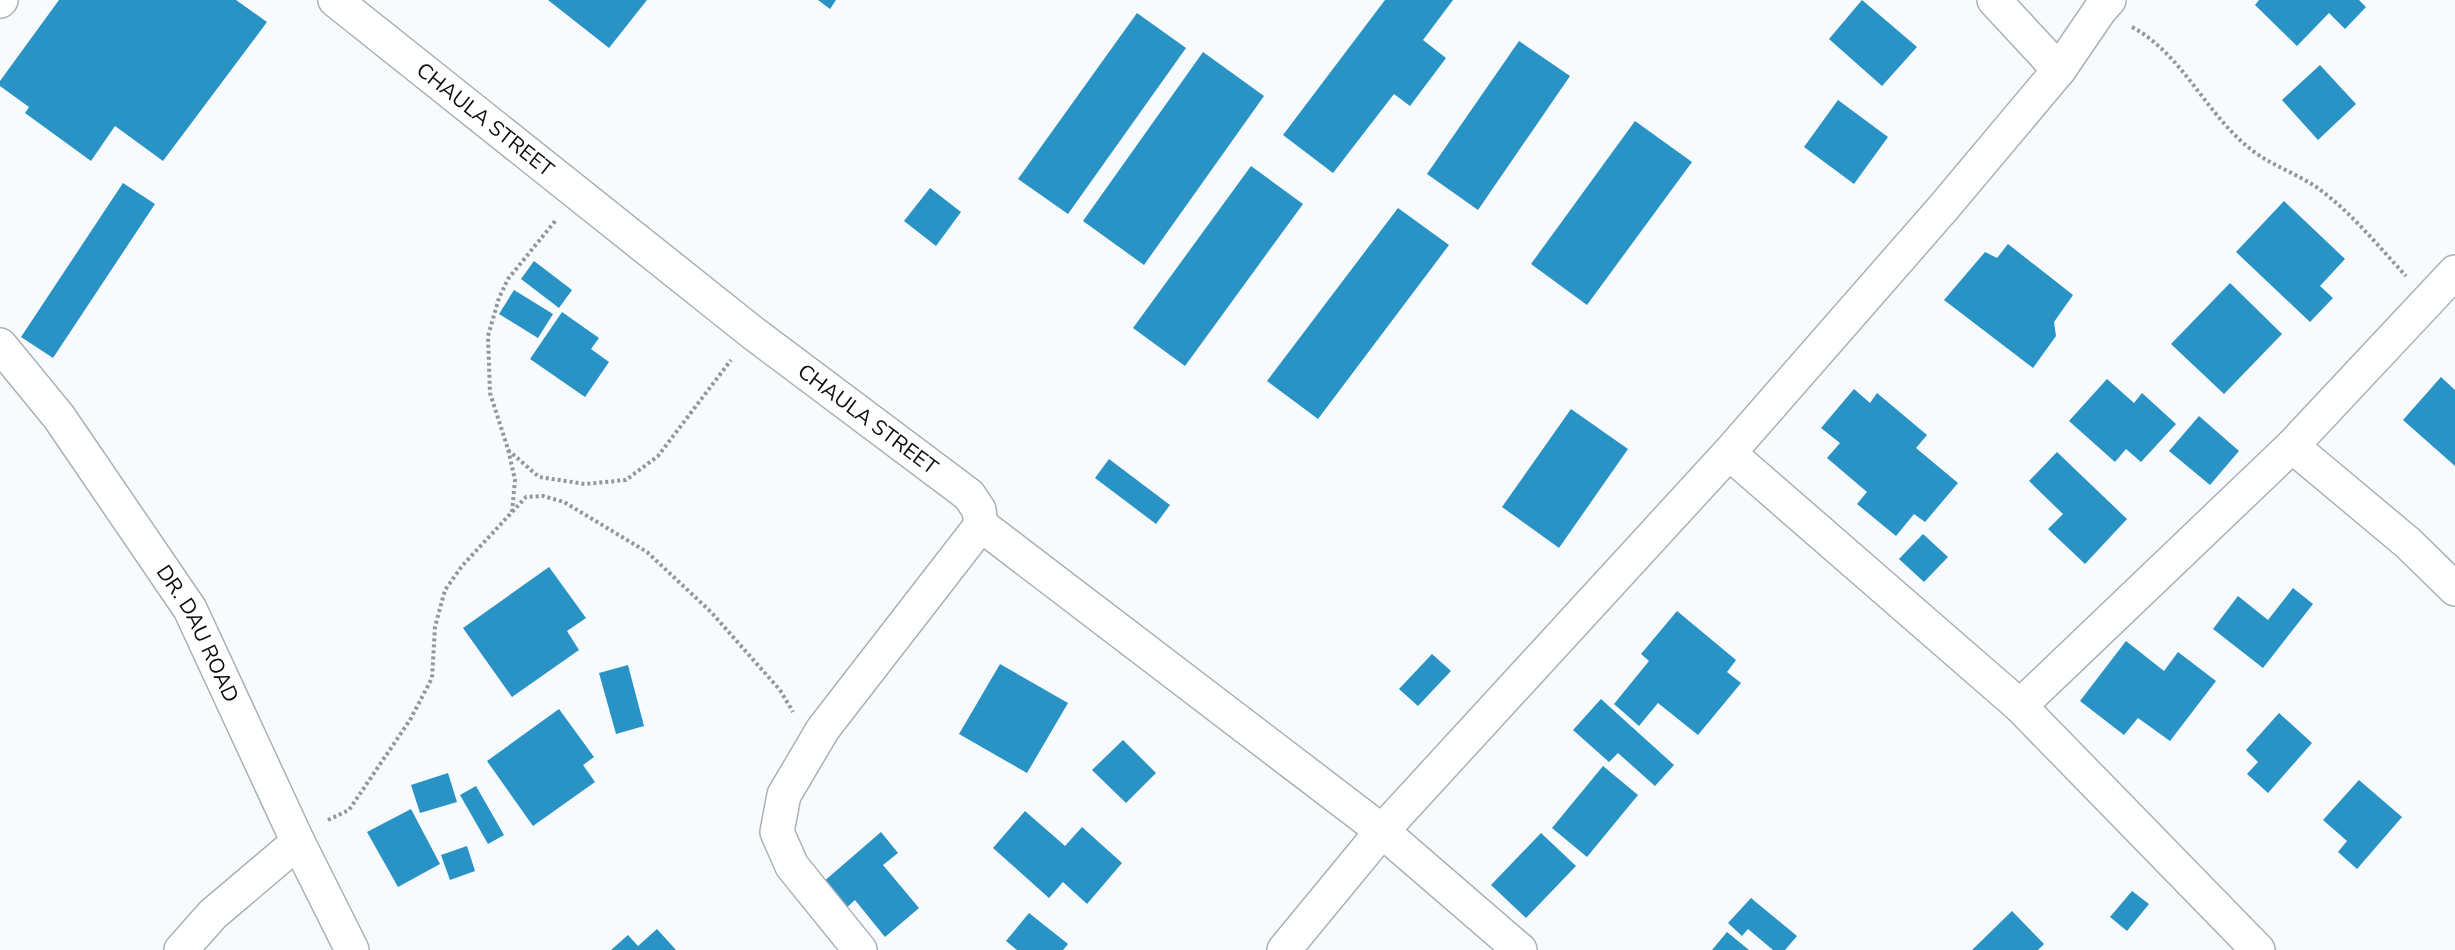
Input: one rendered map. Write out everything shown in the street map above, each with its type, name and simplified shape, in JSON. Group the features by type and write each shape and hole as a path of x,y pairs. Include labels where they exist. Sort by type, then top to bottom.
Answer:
{"street":[{"name":"CHAULA STREET","path":"335,0 753,333 969,495 980,510 981,525"},
{"path":"1994,0 2060,70"},
{"path":"1284,950 1382,831 1729,453 1944,207 2060,70 2105,5"},
{"path":"2020,706 2292,446 2455,272"},
{"name":"DR. DAU ROAD","path":"0,345 59,417 189,609 295,836 352,950"},
{"path":"2292,446 2408,543 2455,589"},
{"path":"1729,453 2020,706 2258,950"},
{"path":"860,950 792,866 777,832 784,795 823,729 981,525 1382,831 1520,950"},
{"path":"182,950 213,914 295,836"}],"path":[{"path":"2105,5 2146,34 2191,79 2230,130 2249,148 2319,188 2358,222 2428,301"},
{"path":"512,513 515,480 508,449 489,393 488,336 499,298 508,279 578,194"},
{"path":"508,449 539,477 585,484 626,480 658,456 753,333"},
{"path":"295,836 350,810 410,720 432,678 435,627 445,590 462,566 526,497 543,496 564,502 647,552 711,612 780,690 814,745"}],"building":[{"path":"59,0 236,0 267,22 163,161 115,126 91,161 25,113 29,107 0,86 0,81"},
{"path":"548,0 647,0 609,48"},
{"path":"818,0 836,0 830,9"},
{"path":"1385,0 1453,0 1423,40 1446,58 1410,106 1394,94 1333,173 1283,135"},
{"path":"1862,0 1917,47 1882,86 1829,39"},
{"path":"2259,0 2359,0 2366,7 2345,29 2329,13 2297,46 2255,5"},
{"path":"1137,13 1186,48 1068,214 1018,179"},
{"path":"1519,41 1570,76 1478,210 1427,174"},
{"path":"1203,52 1264,96 1144,265 1083,221"},
{"path":"2320,65 2356,104 2318,140 2282,100"},
{"path":"1838,100 1888,137 1854,184 1804,147"},
{"path":"1635,121 1692,162 1587,305 1531,264"},
{"path":"1251,166 1303,204 1185,366 1133,328"},
{"path":"123,183 155,204 53,358 21,337"},
{"path":"930,188 961,212 936,246 904,221"},
{"path":"2284,201 2345,259 2320,286 2333,298 2310,322 2236,252"},
{"path":"1398,208 1449,245 1318,419 1267,381"},
{"path":"2008,244 2073,295 2054,322 2056,336 2033,368 1944,300 1985,252 1997,258"},
{"path":"534,261 572,290 559,308 521,279"},
{"path":"2230,283 2282,334 2224,394 2171,344"},
{"path":"514,290 553,314 538,338 499,314"},
{"path":"562,312 599,338 591,349 609,362 585,397 530,359"},
{"path":"2441,377 2455,390 2455,466 2403,420"},
{"path":"2107,379 2134,403 2142,393 2176,424 2141,462 2126,449 2115,462 2069,421"},
{"path":"1854,389 1870,403 1877,393 1927,435 1916,448 1958,483 1925,522 1914,514 1896,536 1857,504 1867,492 1827,458 1840,443 1821,428"},
{"path":"1571,409 1628,449 1559,548 1502,507"},
{"path":"2199,416 2239,451 2210,485 2169,451"},
{"path":"2057,452 2127,519 2085,564 2048,529 2063,514 2029,481"},
{"path":"1109,459 1170,505 1156,524 1095,478"},
{"path":"1923,534 1948,557 1924,582 1899,559"},
{"path":"549,567 586,618 567,631 579,650 512,697 463,628"},
{"path":"2293,588 2313,604 2263,668 2213,629 2238,596 2268,620"},
{"path":"1677,611 1736,660 1727,672 1741,683 1698,735 1658,703 1639,726 1614,704 1649,661 1641,654"},
{"path":"2126,641 2164,671 2178,652 2216,681 2170,741 2138,718 2124,735 2080,701"},
{"path":"1432,654 1451,671 1418,706 1399,689"},
{"path":"1000,664 1068,703 1027,773 959,734"},
{"path":"628,665 644,726 616,734 599,673"},
{"path":"1601,699 1674,765 1655,786 1618,753 1609,762 1573,730"},
{"path":"559,709 594,757 583,765 595,782 533,826 487,761"},
{"path":"2279,713 2312,743 2268,793 2247,774 2258,762 2246,750"},
{"path":"1123,740 1156,773 1126,803 1092,770"},
{"path":"1603,766 1638,795 1587,857 1552,828"},
{"path":"448,773 457,802 420,813 411,785"},
{"path":"2359,780 2402,817 2357,869 2338,852 2347,841 2323,820"},
{"path":"476,786 504,835 488,844 460,795"},
{"path":"411,809 440,864 398,887 367,832"},
{"path":"1025,811 1065,846 1082,827 1122,863 1087,904 1063,882 1049,898 993,848"},
{"path":"881,832 898,853 883,865 919,908 885,937 855,900 844,910 822,883"},
{"path":"1541,833 1576,866 1526,918 1491,885"},
{"path":"467,846 475,871 450,880 441,855"},
{"path":"2132,891 2149,904 2127,931 2110,917"},
{"path":"1751,898 1797,936 1785,950 1773,950 1748,929 1742,936 1728,923"},
{"path":"2012,911 2044,944 2038,950 1972,950"},
{"path":"1029,913 1068,944 1063,950 1017,950 1006,941"},
{"path":"657,929 676,950 611,950 628,935 638,946"},
{"path":"1727,932 1749,950 1712,950"}]}
